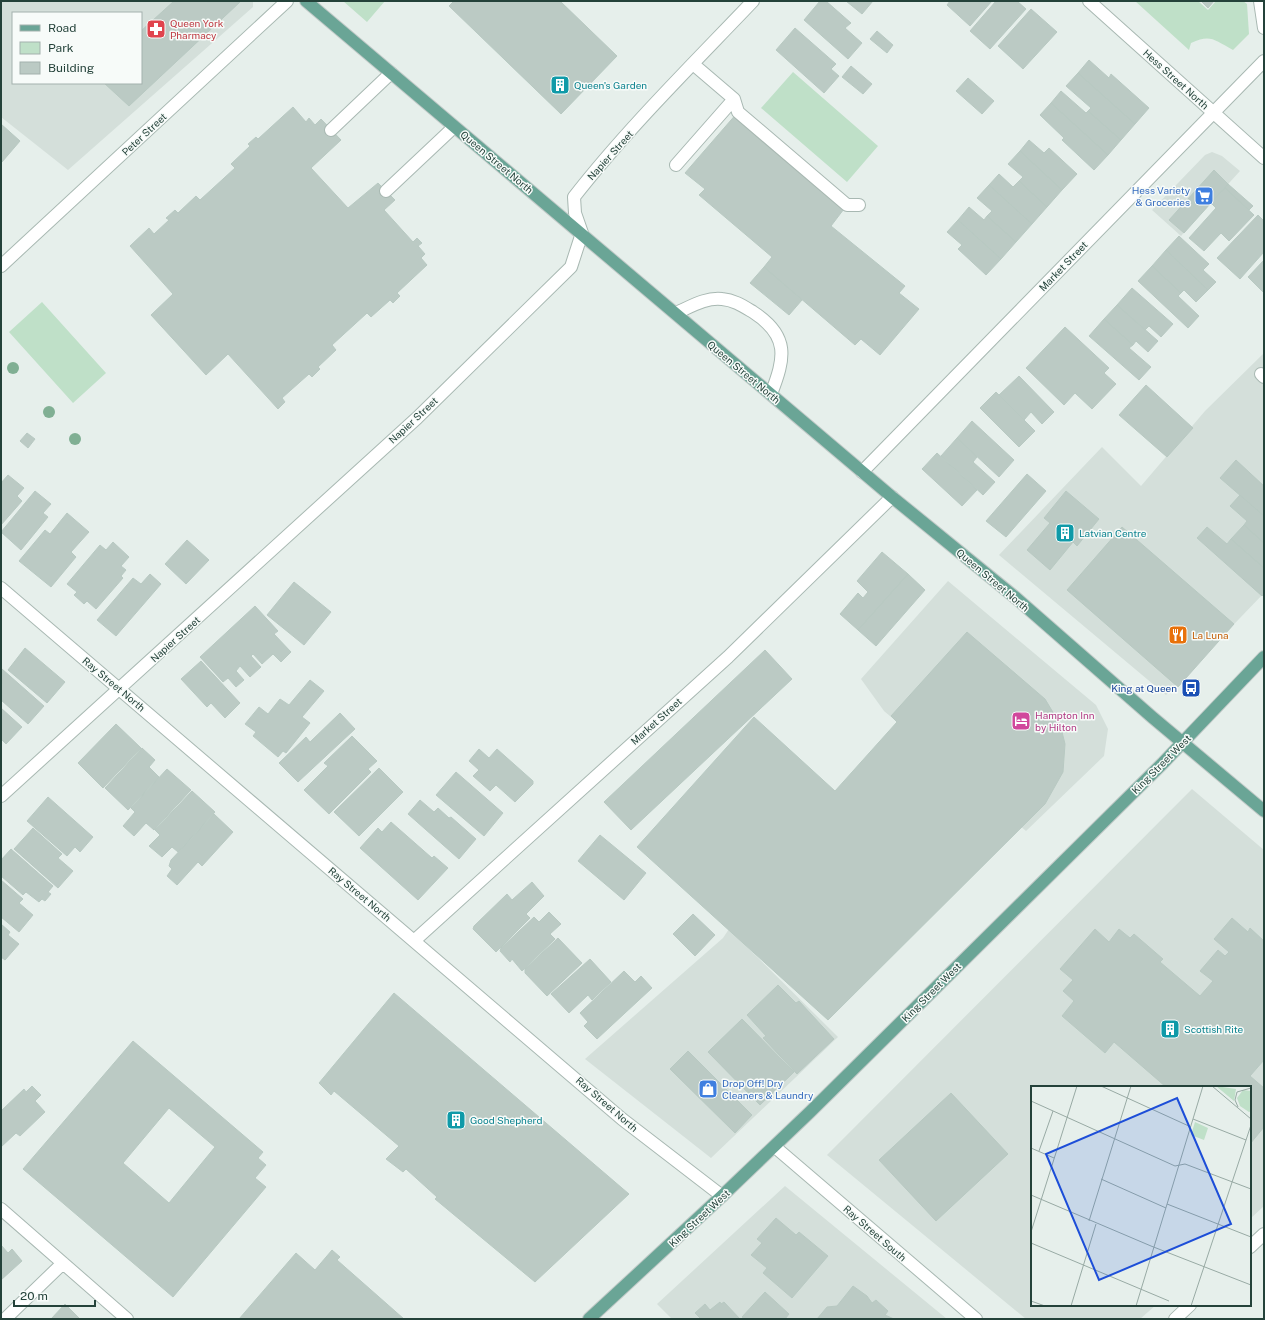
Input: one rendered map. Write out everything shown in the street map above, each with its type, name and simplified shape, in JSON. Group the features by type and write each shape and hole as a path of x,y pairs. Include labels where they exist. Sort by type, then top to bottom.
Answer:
{"main road":[{"name":"Queen Street North","path":"306,1 454,127 582,233 862,472 1016,598 1264,811"},
{"name":"King Street West","path":"589,1319 775,1147 1182,742 1264,657"}],"street":[{"name":"Peter Street","path":"1,266 287,1"},
{"name":"Napier Street","path":"1,796 417,418 571,267 582,233 575,213 574,197 589,178 693,64 753,1"},
{"name":"Hess Street North","path":"1089,1 1264,158"},
{"path":"1260,1 1264,28"},
{"name":"Market Street","path":"862,472 1264,61"},
{"path":"693,64 734,99 738,112 841,200 847,205 859,205"},
{"path":"331,130 391,73"},
{"path":"676,165 734,99"},
{"path":"386,191 454,127"},
{"path":"676,313 698,303 722,298 739,303 763,318 776,334 781,349 782,361 771,394"},
{"name":"Market Street","path":"414,940 728,657 892,497"},
{"name":"Ray Street North","path":"1,588 622,1118 722,1196"},
{"name":"Ray Street South","path":"775,1147 976,1319"},
{"path":"1,1208 127,1319"},
{"path":"1251,1246 1264,1234"},
{"path":"5,1319 63,1263"},
{"path":"1175,1319 1189,1306"}],"shaded area":[{"path":"1,1 253,1 253,7 68,170 1,117"},
{"path":"1212,152 1222,156 1240,171 1181,236 1152,210 1205,155"},
{"path":"1264,353 1264,593 1166,695 999,555 1102,447 1141,486 1205,411"},
{"path":"948,581 1096,705 1108,729 1104,756 1026,831 884,711 861,679"},
{"path":"1192,789 1264,850 1264,1206 1251,1218 1251,1086 1031,1086 1031,1306 1155,1306 1140,1319 1026,1319 827,1155"},
{"path":"729,929 838,1037 711,1158 585,1059 723,938"},
{"path":"785,1186 947,1319 672,1319 657,1304"}],"green space":[{"path":"343,1 385,1 367,22"},
{"path":"1135,1 1198,1 1208,10 1216,1 1243,1 1247,4 1249,34 1233,50 1212,39 1203,39 1191,43 1189,50"},
{"path":"793,72 878,146 847,182 761,108"},
{"path":"42,302 106,373 73,403 9,332"}],"building":[{"path":"174,1 240,2 129,106 105,84 142,84 142,30"},
{"name":"Queen's Garden","path":"454,1 560,1 617,56 561,114 449,6"},
{"path":"820,1 826,1 851,23 845,28 862,43 848,59 804,20"},
{"path":"846,1 873,1 862,14"},
{"path":"950,1 992,1 970,26 947,5"},
{"path":"996,1 1017,1 1026,9 990,49 970,31"},
{"path":"1201,1 1214,1 1208,8"},
{"path":"1031,9 1057,32 1023,69 998,46"},
{"path":"795,28 836,64 831,69 839,76 824,93 776,50"},
{"path":"877,31 893,45 887,53 870,39"},
{"path":"1089,60 1109,78 1111,74 1149,108 1135,124 1078,73"},
{"path":"851,66 872,84 863,94 842,77"},
{"path":"1078,73 1135,124 1121,140 1088,111 1091,108 1066,86"},
{"path":"968,78 994,101 982,114 956,91"},
{"path":"1061,91 1086,113 1088,111 1121,140 1108,155 1051,103"},
{"path":"1051,103 1108,155 1094,170 1062,140 1064,138 1040,115"},
{"path":"293,107 306,122 309,118 315,125 321,119 341,140 311,168 348,208 378,183 395,200 384,210 413,242 417,238 422,243 418,246 425,254 421,258 427,265 397,293 400,296 393,303 390,300 371,317 367,313 332,345 336,350 318,367 320,369 312,377 309,374 282,398 285,402 278,409 228,354 206,375 151,315 173,294 130,246 149,228 154,234 169,220 166,218 175,210 178,213 196,196 200,200 235,168 231,164 250,146 248,144 256,137 258,139"},
{"path":"738,112 847,205 831,226 905,286 899,293 919,309 880,355 861,339 855,345 764,267 772,257 699,195 705,189 685,173"},
{"path":"1,124 20,141 2,162 1,161"},
{"path":"1029,140 1044,153 1049,148 1077,174 1062,190 1020,151"},
{"path":"1020,151 1062,190 1047,207 1019,181 1023,177 1008,164"},
{"name":"Hess Variety & Groceries","path":"1214,170 1228,184 1184,233 1169,220"},
{"path":"999,174 1013,187 1019,181 1047,207 1032,224 989,185"},
{"path":"1228,184 1253,206 1249,210 1225,188"},
{"path":"989,185 1032,224 1016,242 987,216 992,211 977,198"},
{"path":"1225,188 1254,215 1229,241 1221,233 1204,251 1189,238 1216,208 1211,203"},
{"path":"969,207 984,220 987,216 1016,242 1001,259 958,220"},
{"path":"1258,215 1264,221 1264,252 1240,279 1217,258"},
{"path":"958,220 1001,259 986,275 958,249 962,245 947,232"},
{"path":"1179,236 1209,264 1203,270 1216,282 1208,290 1166,250"},
{"path":"1166,250 1208,290 1196,302 1184,290 1181,293 1152,266"},
{"path":"1264,260 1264,293 1248,277"},
{"path":"1152,266 1181,293 1178,296 1199,316 1188,328 1138,281"},
{"path":"764,267 802,300 789,315 750,283"},
{"path":"1132,288 1173,324 1161,337 1149,326 1145,330 1117,305"},
{"path":"1117,305 1158,341 1148,352 1136,341 1133,345 1104,319"},
{"path":"1104,319 1133,345 1129,348 1151,367 1139,380 1089,336"},
{"path":"1065,327 1109,368 1104,373 1116,384 1092,409 1075,393 1064,405 1026,368"},
{"path":"1019,376 1054,412 1042,424 1031,412 1024,420 999,395"},
{"path":"1146,385 1193,428 1167,457 1119,415"},
{"path":"996,392 1035,431 1019,447 980,408"},
{"path":"972,421 1014,460 999,477 957,438"},
{"path":"27,433 35,439 28,448 20,441"},
{"path":"957,438 977,457 973,462 995,482 983,495 941,456"},
{"path":"937,453 977,490 962,506 922,469"},
{"path":"1236,460 1264,486 1264,516 1220,478"},
{"path":"1027,474 1046,491 1006,537 986,521"},
{"path":"8,475 24,488 17,496 22,501 1,525 1,483"},
{"path":"35,491 51,504 43,513 48,517 21,550 1,532"},
{"name":"Latvian Centre","path":"1066,491 1099,519 1077,546 1073,542 1050,570 1027,550 1050,523 1044,518"},
{"path":"1240,495 1264,516 1264,543 1244,525 1247,521 1230,506"},
{"path":"67,513 89,532 71,552 76,557 51,587 19,561 45,530 50,534"},
{"path":"1244,525 1264,543 1264,568 1231,539"},
{"path":"1122,527 1234,624 1178,687 1067,590"},
{"path":"1207,527 1227,544 1231,539 1264,568 1264,594 1262,596 1197,538"},
{"path":"187,540 209,560 186,584 165,564"},
{"path":"113,542 129,557 121,566 126,570 121,576 123,578 96,609 87,601 84,604 74,595 77,592 67,584 100,545 106,550"},
{"path":"882,552 908,574 858,630 840,614 858,593 863,598 868,592 857,581"},
{"path":"150,574 161,584 116,636 97,620 133,578 141,584"},
{"path":"908,574 925,590 876,646 858,630"},
{"path":"294,582 331,612 304,645 267,615"},
{"path":"255,606 278,631 274,634 291,652 281,662 273,654 262,664 253,654 251,656 261,667 250,677 240,666 236,671 244,680 236,687 228,678 223,682 200,657"},
{"path":"967,632 1045,699 1060,724 1065,744 1063,772 1045,804 828,1020 637,847 754,717 835,791 897,722 891,716"},
{"path":"25,648 65,682 47,703 8,670"},
{"path":"765,650 792,679 631,830 604,802"},
{"path":"201,661 240,703 225,718 211,703 207,707 181,679"},
{"path":"2,669 44,706 28,724 1,700"},
{"path":"310,680 324,691 302,717 310,723 286,753 283,751 278,757 253,736 256,732 245,724 259,707 268,714 280,699 289,705"},
{"path":"1,708 22,727 6,744 1,739"},
{"path":"340,713 355,729 298,782 279,763 306,737 310,742"},
{"path":"116,724 141,748 103,788 78,763"},
{"path":"352,736 377,761 368,769 371,772 329,814 304,790 328,766 324,763"},
{"path":"142,748 155,760 149,767 159,777 128,810 105,788"},
{"path":"479,749 489,758 497,749 533,781 533,784 515,802 496,785 490,791 473,776 479,770 469,761"},
{"path":"379,768 403,792 359,836 334,812"},
{"path":"167,769 191,790 154,830 146,823 134,836 123,826 135,812 131,808"},
{"path":"456,772 503,813 484,836 436,795"},
{"path":"192,791 215,812 178,852 172,847 162,857 149,846 160,835 155,830"},
{"path":"48,797 93,837 80,852 75,847 67,856 27,821"},
{"path":"420,800 434,812 438,808 449,818 451,817 476,839 459,859 408,814"},
{"path":"214,814 233,832 202,866 198,862 177,885 167,876 172,869 169,866 171,860"},
{"path":"391,822 432,858 434,856 448,868 418,900 360,848 378,828 382,832"},
{"path":"33,828 62,854 58,858 73,871 58,888 14,849"},
{"path":"600,835 646,873 624,900 578,861"},
{"path":"11,849 53,886 48,892 51,894 45,901 42,899 39,902 26,892 23,895 1,876 1,860"},
{"path":"1,880 23,899 19,903 33,915 19,932 1,917"},
{"path":"532,882 544,896 526,914 530,918 496,952 473,929 474,926 507,894 512,900"},
{"path":"549,912 561,924 550,934 555,939 522,971 512,959 510,962 500,951 501,948 534,917 539,922"},
{"path":"693,914 715,935 695,956 673,934"},
{"name":"Scottish Rite","path":"1232,918 1248,932 1250,928 1264,941 1264,1060 1250,1076 1264,1088 1264,1127 1251,1143 1251,1086 1165,1086 1114,1042 1105,1053 1062,1016 1074,1001 1063,991 1073,980 1060,969 1095,929 1109,942 1119,929 1130,938 1134,934 1163,959 1160,962 1200,996 1213,981 1200,971 1218,950 1225,956 1229,952 1214,939"},
{"path":"1,924 10,932 8,935 19,944 5,960 1,957"},
{"path":"558,938 582,963 547,996 525,973 525,969"},
{"path":"590,959 611,982 592,1000 588,995 569,1013 551,994"},
{"path":"624,971 635,982 641,976 652,988 597,1039 584,1026 588,1022 580,1013"},
{"path":"778,985 796,1003 799,1001 834,1039 797,1074 763,1038 766,1036 747,1015"},
{"name":"Good Shepherd","path":"394,993 629,1194 535,1282 435,1199 437,1197 406,1169 403,1172 386,1159 399,1146 334,1091 331,1095 319,1083"},
{"path":"742,1019 794,1072 760,1105 708,1052"},
{"path":"133,1041 263,1152 258,1158 266,1165 255,1178 266,1187 173,1297 23,1169","holes":["169,1108 215,1147 169,1203 123,1163"]},
{"path":"688,1051 752,1115 735,1133 670,1069"},
{"path":"32,1086 41,1095 35,1101 45,1112 20,1136 16,1133 1,1147 1,1111 24,1089 26,1092"},
{"path":"951,1093 1008,1154 936,1221 879,1160"},
{"path":"776,1218 796,1235 799,1232 828,1256 792,1298 763,1273 767,1268 751,1255 762,1243 757,1239"},
{"path":"1,1245 8,1253 12,1249 22,1261 1,1280"},
{"path":"332,1250 340,1257 337,1260 404,1319 239,1319 296,1253 315,1270"},
{"path":"853,1286 867,1296 872,1303 876,1300 888,1311 885,1315 894,1319 817,1319 827,1307 837,1306"},
{"path":"765,1292 789,1314 785,1319 745,1319 742,1317"},
{"path":"720,1302 721,1304 724,1302 740,1319 701,1319 695,1313 705,1304 710,1310"},
{"path":"65,1304 80,1319 51,1319"}],"place":[{"name":"Queen York Pharmacy","path":"156,29"},
{"name":"Queen's Garden","path":"560,85"},
{"name":"Hess Variety & Groceries","path":"1204,196"},
{"name":"Latvian Centre","path":"1065,533"},
{"name":"La Luna","path":"1178,635"},
{"name":"King at Queen","path":"1191,688"},
{"name":"Hampton Inn by Hilton","path":"1021,721"},
{"name":"Scottish Rite","path":"1170,1029"},
{"name":"Drop Off! Dry Cleaners & Laundry","path":"708,1089"},
{"name":"Good Shepherd","path":"456,1120"}]}
